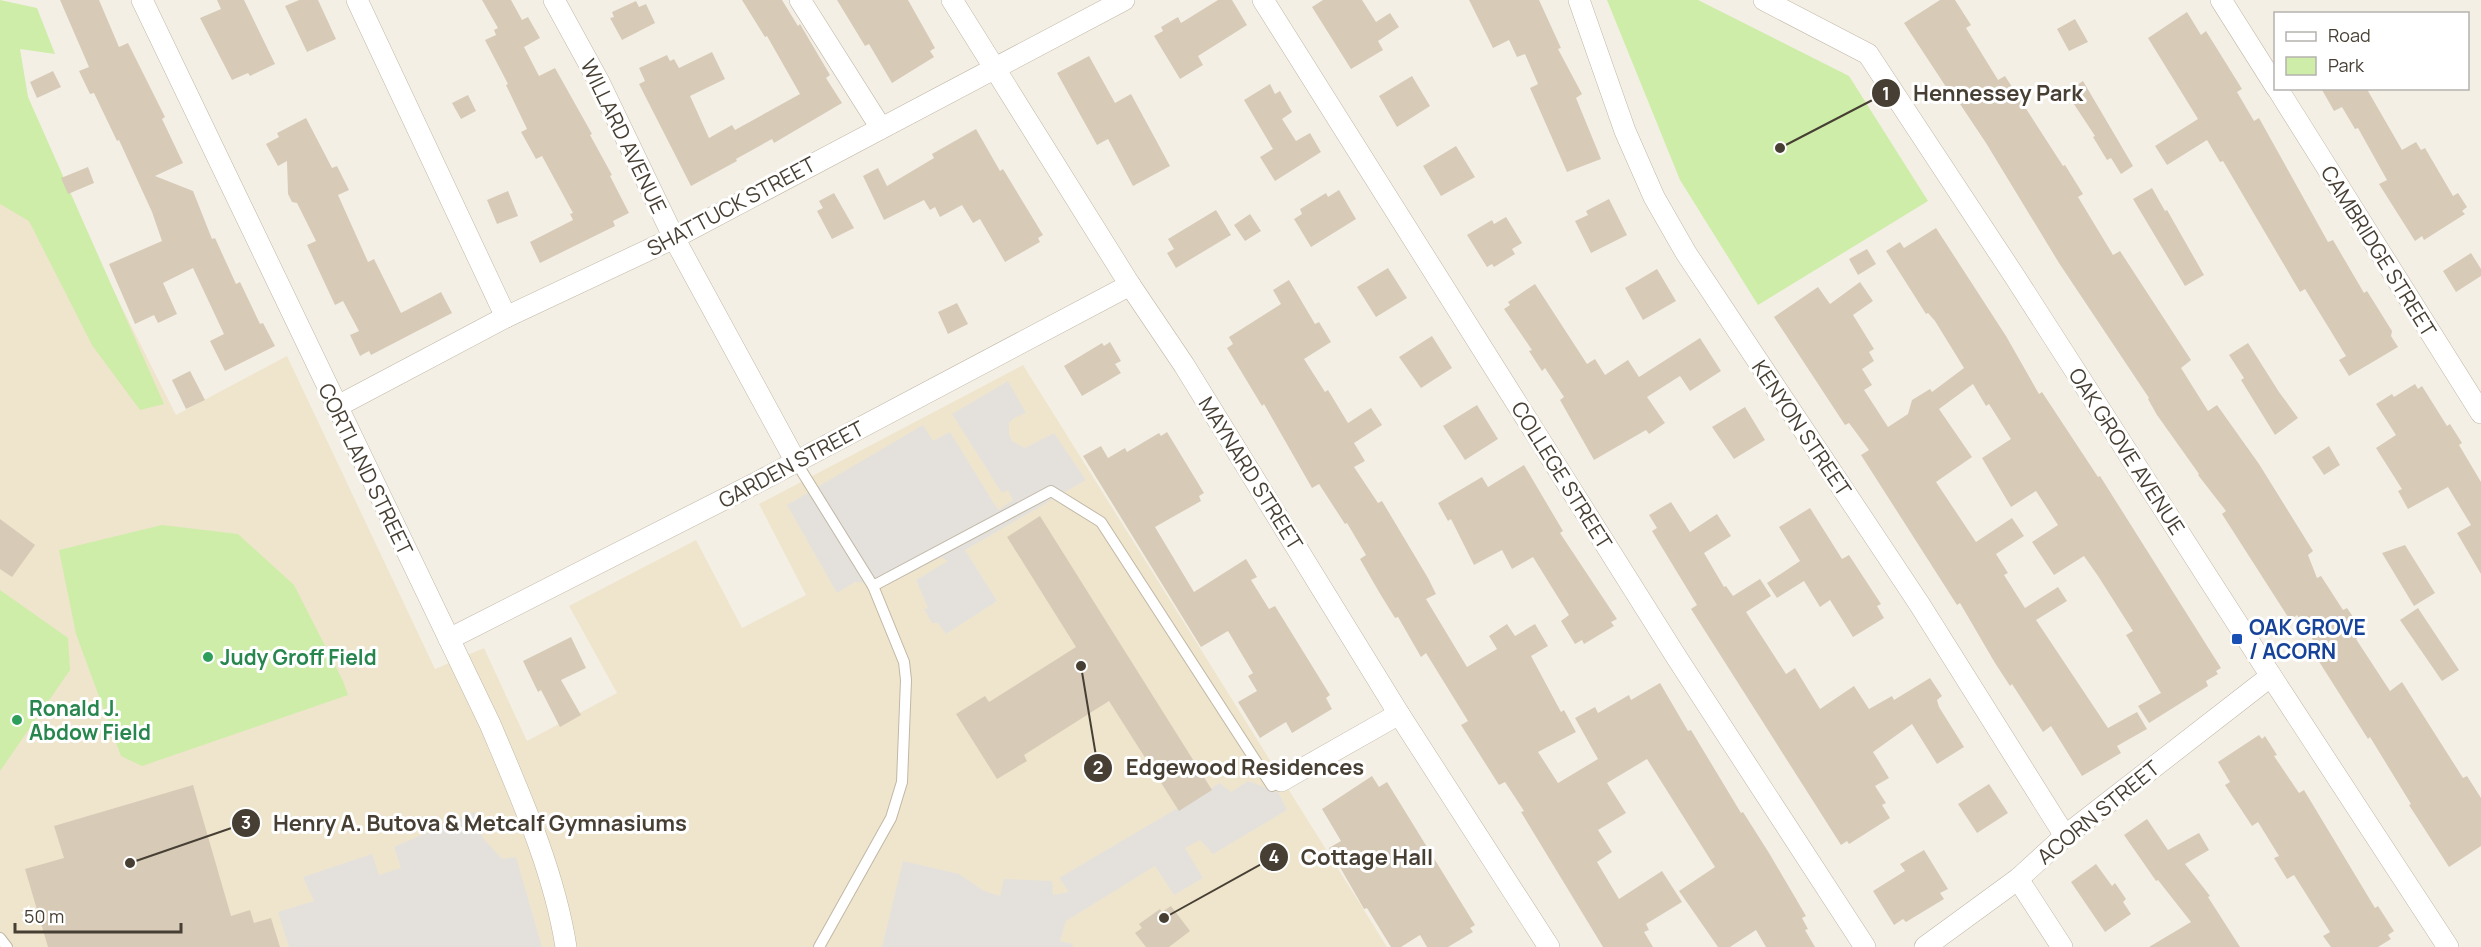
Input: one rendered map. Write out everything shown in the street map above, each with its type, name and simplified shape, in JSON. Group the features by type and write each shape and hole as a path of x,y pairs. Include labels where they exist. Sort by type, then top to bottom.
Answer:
{"street":[{"name":"CORTLAND STREET","path":"142,0 490,724 534,831 562,922 566,947"},
{"path":"357,0 506,317"},
{"name":"WILLARD AVENUE","path":"554,0 599,82 674,238 796,462"},
{"path":"800,0 881,128"},
{"name":"MAYNARD STREET","path":"952,0 1130,285 1190,375 1399,714 1549,947"},
{"name":"SHATTUCK STREET","path":"336,407 506,317 674,238 1124,0"},
{"name":"COLLEGE STREET","path":"1263,0 1677,658 1865,947"},
{"name":"KENYON STREET","path":"1579,0 1625,130 1654,197 1686,254 1920,605 2065,836"},
{"name":"OAK GROVE AVENUE","path":"1764,0 1868,54 2015,277 2448,947"},
{"name":"CAMBRIDGE STREET","path":"2221,0 2274,85"},
{"name":"CAMBRIDGE STREET","path":"2277,90 2481,413"},
{"name":"GARDEN STREET","path":"449,639 796,462 1130,285"},
{"name":"ACORN STREET","path":"1925,947 2018,879 2065,836 2271,676"},
{"path":"1276,783 1399,714"},
{"path":"2018,879 2062,947"}],"lane":[{"path":"796,462 873,586 904,662 906,680 902,782 891,819 819,947"},
{"path":"873,586 1051,491 1101,522 1276,783"},
{"path":"0,938 7,947"}],"shaded area":[{"path":"11,87 176,415 287,356 435,669 484,648 527,741 617,693 569,606 696,540 742,628 806,595 759,504 1023,365 1387,947 0,947 0,93"},
{"path":"1008,381 1026,413 1009,423 1009,434 1012,441 1025,448 1054,433 1086,480 965,550 997,601 946,634 938,623 932,623 924,609 928,608 916,580 948,561 941,557 888,585 855,582 837,593 787,505 923,425 933,441 950,432 998,510 1013,500 1008,490 1002,493 952,414"},
{"path":"1248,781 1278,792 1287,810 1213,854 1200,840 1185,848 1203,878 1174,895 1155,866 1066,921 1060,941 1073,944 1072,947 882,947 903,861 959,874 984,891 1000,896 1004,879 1052,881 1053,895 1069,892 1059,878 1220,783 1231,792"},
{"path":"474,812 483,838 502,859 516,857 542,947 289,947 278,912 314,901 303,877 372,854 379,875 401,868 394,847"}],"green space":[{"path":"0,0 37,8 55,54 20,49 28,97 164,404 140,410 92,345 29,221 0,204"},
{"path":"1607,0 1698,0 1849,76 1928,201 1758,305 1680,180"},
{"name":"Judy Groff Field","path":"162,525 238,534 294,585 348,695 142,766 121,756 76,634 59,550"},
{"name":"Ronald J. Abdow Field","path":"0,590 68,638 70,670 0,771"}],"building":[{"path":"60,0 99,0 119,47 128,43 165,117 162,119 183,163 155,176 193,191 212,239 215,238 236,284 240,282 260,324 263,323 275,346 225,371 210,341 224,334 193,268 163,283 177,314 158,323 154,315 135,324 109,264 162,241 152,212 119,140 117,141 94,93 90,94 79,71 89,67"},
{"path":"217,0 244,0 275,64 250,76 248,73 232,80 200,18 221,9"},
{"path":"299,0 318,0 336,39 307,52 285,6"},
{"path":"482,0 511,0 522,20 528,17 540,38 524,47 539,76 555,68 592,134 590,135 629,213 613,221 615,226 540,263 530,242 573,220 570,214 573,213 542,156 536,159 521,132 527,129 506,85 508,84 485,40 496,35 494,30 498,28"},
{"path":"742,0 782,0 798,26 800,24 830,75 826,78 842,103 774,143 772,139 691,186 639,84 645,81 639,68 667,55 670,61 674,59 679,68 712,52 725,79 690,96 709,138 732,125 735,130 800,94 767,36 765,37"},
{"path":"837,0 908,0 935,48 930,51 934,57 892,83 869,44 865,46"},
{"path":"1218,0 1232,0 1247,25 1198,56 1203,65 1180,79 1154,36 1163,31 1161,27 1178,17 1181,23"},
{"path":"1323,0 1362,0 1376,22 1390,13 1399,27 1378,41 1383,50 1351,69 1312,7"},
{"path":"1469,0 1539,0 1561,48 1558,49 1582,94 1576,98 1601,159 1567,172 1530,88 1538,84 1525,54 1517,57 1509,40 1493,48"},
{"path":"1940,0 1955,0 1971,25 1966,28 1998,80 2005,76 2063,166 2065,165 2083,194 2078,197 2113,255 2120,251 2191,360 2181,368 2208,411 2217,405 2259,464 2313,551 2308,555 2317,578 2321,576 2343,610 2347,608 2364,633 2356,639 2390,691 2402,682 2463,778 2467,776 2481,798 2481,846 2449,867 2409,805 2411,804 2370,737 2368,739 2313,652 2318,648 2297,615 2290,620 2222,514 2226,511 2157,415 2149,398 2059,263 1986,143 1904,23"},
{"path":"636,1 639,7 646,4 655,23 622,40 610,18 614,17 612,12"},
{"path":"2187,12 2201,35 2206,31 2242,89 2237,92 2254,121 2259,118 2328,242 2333,240 2364,293 2367,291 2392,331 2391,336 2398,347 2349,376 2339,360 2346,356 2305,289 2300,292 2223,161 2220,162 2207,140 2167,165 2155,146 2198,119 2148,38"},
{"path":"2075,19 2088,42 2069,51 2057,29"},
{"path":"1089,56 1115,103 1131,94 1170,166 1133,186 1108,139 1097,145 1057,73"},
{"path":"53,71 61,87 37,98 30,82"},
{"path":"1412,76 1430,106 1397,127 1379,96"},
{"path":"2083,81 2133,166 2121,174 2111,158 2107,160 2093,137 2095,136 2066,92"},
{"path":"1270,84 1275,94 1280,91 1292,112 1282,119 1296,141 1310,133 1321,152 1275,181 1260,157 1273,149 1244,100"},
{"path":"2322,90 2369,90 2402,150 2416,142 2421,150 2425,148 2453,196 2458,193 2467,207 2462,211 2465,214 2424,240 2422,236 2415,241 2379,184 2387,180 2358,128 2355,129 2342,107 2334,111"},
{"path":"468,95 476,111 461,119 452,103"},
{"path":"306,118 332,168 337,166 349,190 338,195 368,262 374,259 401,313 441,292 452,313 371,355 369,351 360,356 350,335 359,331 343,301 335,305 307,245 316,241 297,203 292,202 288,194 287,161 278,166 266,144 279,137 277,133"},
{"path":"976,129 1000,171 1003,169 1043,235 1038,238 1040,242 1005,262 980,219 973,223 962,205 940,217 935,207 930,210 924,200 884,220 863,176 878,168 887,186 934,158 932,154"},
{"path":"1456,146 1475,177 1441,196 1423,166"},
{"path":"88,167 94,183 68,194 61,178"},
{"path":"2152,188 2204,275 2185,286 2133,199"},
{"path":"1339,190 1356,219 1311,247 1294,219 1302,214 1300,209 1326,193 1328,197"},
{"path":"508,191 518,216 497,224 487,200"},
{"path":"834,193 854,228 832,239 817,211 823,208 819,201"},
{"path":"1609,199 1627,235 1591,253 1575,221 1588,215 1586,211"},
{"path":"1216,210 1231,235 1176,268 1167,253 1174,249 1168,239"},
{"path":"1250,214 1261,231 1245,241 1234,225"},
{"path":"1506,217 1522,243 1512,249 1515,254 1494,267 1492,264 1487,267 1467,235 1492,220 1494,224"},
{"path":"1936,228 2006,336 2039,394 2042,392 2098,477 2100,476 2221,668 2216,671 2218,674 2206,681 2208,686 2149,723 2138,706 2161,693 2126,635 2133,631 2084,556 2054,575 2032,542 2058,525 2036,491 2011,507 1982,458 2011,439 1989,404 1986,406 1973,384 1939,409 1972,457 1936,482 1976,542 2012,518 2024,536 1996,554 2008,573 2004,575 2025,608 2058,587 2067,601 2036,620 2108,728 2137,712 2147,729 2117,746 2121,753 2082,776 2051,726 2043,732 2012,684 2010,686 1960,603 1957,605 1861,455 1869,450 1849,423 1845,425 1774,317 1818,287 1830,304 1860,282 1873,301 1853,315 1874,349 1869,352 1874,361 1862,369 1872,385 1864,390 1888,427 1908,414 1912,400 1930,389 1932,392 1964,368 1935,321 1928,313 1926,314 1886,251 1900,242 1904,248"},
{"path":"1867,249 1876,264 1858,275 1849,259"},
{"path":"2471,253 2481,269 2481,276 2456,292 2443,271"},
{"path":"1388,268 1407,298 1376,317 1357,287"},
{"path":"1657,269 1676,301 1643,320 1625,288"},
{"path":"1289,280 1315,324 1319,322 1331,342 1304,359 1325,392 1328,390 1348,423 1371,408 1382,425 1354,443 1365,461 1354,467 1378,503 1382,501 1428,578 1436,594 1426,599 1467,667 1497,649 1489,636 1507,624 1515,636 1535,624 1548,646 1531,656 1561,712 1564,710 1576,732 1538,752 1558,783 1598,759 1575,718 1595,707 1598,713 1629,695 1631,700 1660,683 1688,731 1691,730 1741,813 1743,812 1769,853 1806,916 1802,918 1808,929 1805,930 1815,947 1766,947 1756,930 1730,947 1718,947 1679,891 1715,867 1647,759 1607,783 1626,813 1598,830 1612,852 1597,862 1619,899 1662,871 1682,902 1646,924 1649,930 1644,932 1653,947 1603,947 1521,812 1524,811 1505,782 1499,785 1461,725 1468,721 1426,653 1421,657 1398,617 1395,618 1379,592 1360,559 1366,555 1347,523 1345,524 1319,484 1312,488 1264,404 1262,406 1227,348 1233,344 1229,337 1281,304 1273,290"},
{"path":"1535,284 1587,364 1595,359 1605,375 1628,360 1639,377 1700,338 1721,371 1690,391 1680,376 1647,397 1665,423 1649,434 1646,430 1594,460 1560,400 1564,397 1545,368 1542,371 1529,351 1532,350 1504,309 1510,305 1508,302"},
{"path":"957,303 968,324 948,334 938,312"},
{"path":"1432,336 1452,368 1421,388 1399,357"},
{"path":"1110,342 1121,361 1115,364 1121,373 1082,396 1064,366 1102,343 1104,346"},
{"path":"2248,343 2298,418 2275,435 2241,380 2244,378 2229,355"},
{"path":"190,371 205,400 186,409 172,380"},
{"path":"2415,384 2418,389 2422,386 2447,426 2450,424 2462,443 2459,445 2481,482 2481,574 2457,533 2471,525 2448,487 2408,509 2398,491 2402,489 2376,448 2396,435 2376,404 2392,394 2394,397"},
{"path":"1477,405 1498,439 1465,460 1443,426"},
{"path":"1745,407 1765,440 1734,459 1712,427"},
{"path":"1167,432 1204,493 1199,496 1201,501 1155,527 1194,592 1246,559 1257,577 1251,580 1269,609 1275,606 1330,695 1326,698 1332,709 1292,733 1286,722 1260,738 1238,702 1257,691 1248,676 1253,673 1228,631 1201,647 1083,456 1101,446 1108,458 1125,448 1127,452 1159,433 1161,436"},
{"path":"2329,446 2340,465 2324,475 2312,457"},
{"path":"1524,465 1563,531 1560,533 1617,619 1611,622 1614,626 1584,644 1582,640 1575,644 1561,621 1569,615 1533,557 1512,569 1502,550 1474,565 1451,519 1448,521 1438,503 1482,477 1488,487"},
{"path":"1671,502 1690,532 1717,514 1731,536 1704,553 1724,587 1726,586 1733,596 1760,579 1771,596 1746,612 1786,674 1795,668 1820,709 1854,686 1869,709 1892,696 1894,700 1930,678 1942,696 1937,700 1939,707 1964,747 1937,764 1912,724 1873,752 1889,778 1875,786 1886,803 1882,805 1890,818 1849,844 1847,841 1841,845 1691,609 1697,605 1652,531 1657,528 1649,515"},
{"path":"1810,508 1842,559 1849,555 1881,604 1877,606 1884,618 1853,637 1830,600 1820,607 1804,581 1777,598 1767,583 1800,561 1779,527"},
{"path":"1040,516 1212,790 1179,811 1109,701 1024,755 1027,761 997,779 956,714 985,696 989,702 1076,647 1007,537"},
{"path":"0,519 35,545 12,577 0,569"},
{"path":"2405,545 2435,593 2414,606 2382,553"},
{"path":"2418,608 2459,670 2442,681 2400,620"},
{"path":"571,637 586,668 561,680 581,715 560,727 541,690 538,692 523,661"},
{"path":"2259,735 2262,739 2265,736 2277,755 2274,756 2299,793 2304,790 2375,908 2378,906 2394,931 2388,935 2391,939 2378,947 2331,947 2323,936 2330,932 2294,875 2287,879 2274,858 2279,856 2258,822 2252,826 2225,785 2230,782 2218,762"},
{"path":"1372,776 1379,787 1387,782 1475,925 1470,928 1473,932 1448,947 1427,947 1420,935 1401,947 1391,947 1367,908 1364,909 1329,848 1341,841 1322,809"},
{"path":"1989,784 2008,813 1977,833 1958,804"},
{"path":"193,785 231,916 250,910 254,923 271,918 280,947 48,947 25,869 64,858 54,826"},
{"path":"2147,819 2168,850 2199,833 2209,850 2185,864 2210,896 2208,897 2240,947 2149,947 2191,922 2158,880 2156,881 2124,835"},
{"path":"1924,850 1948,889 1940,893 1944,899 1906,922 1903,919 1894,925 1873,891 1905,871 1900,864"},
{"path":"2096,864 2112,886 2115,883 2126,899 2123,902 2131,914 2105,932 2071,882"},
{"path":"1171,906 1190,931 1169,947 1146,947 1135,933 1142,928 1139,924 1160,909 1162,912"}],"place":[{"name":"Hennessey Park","path":"1780,148"},
{"name":"OAK GROVE / ACORN","path":"2237,639"},
{"name":"Judy Groff Field","path":"208,657"},
{"name":"Edgewood Residences","path":"1081,666"},
{"name":"Ronald J. Abdow Field","path":"17,720"},
{"name":"Henry A. Butova & Metcalf Gymnasiums","path":"130,863"},
{"name":"Cottage Hall","path":"1164,918"}]}
